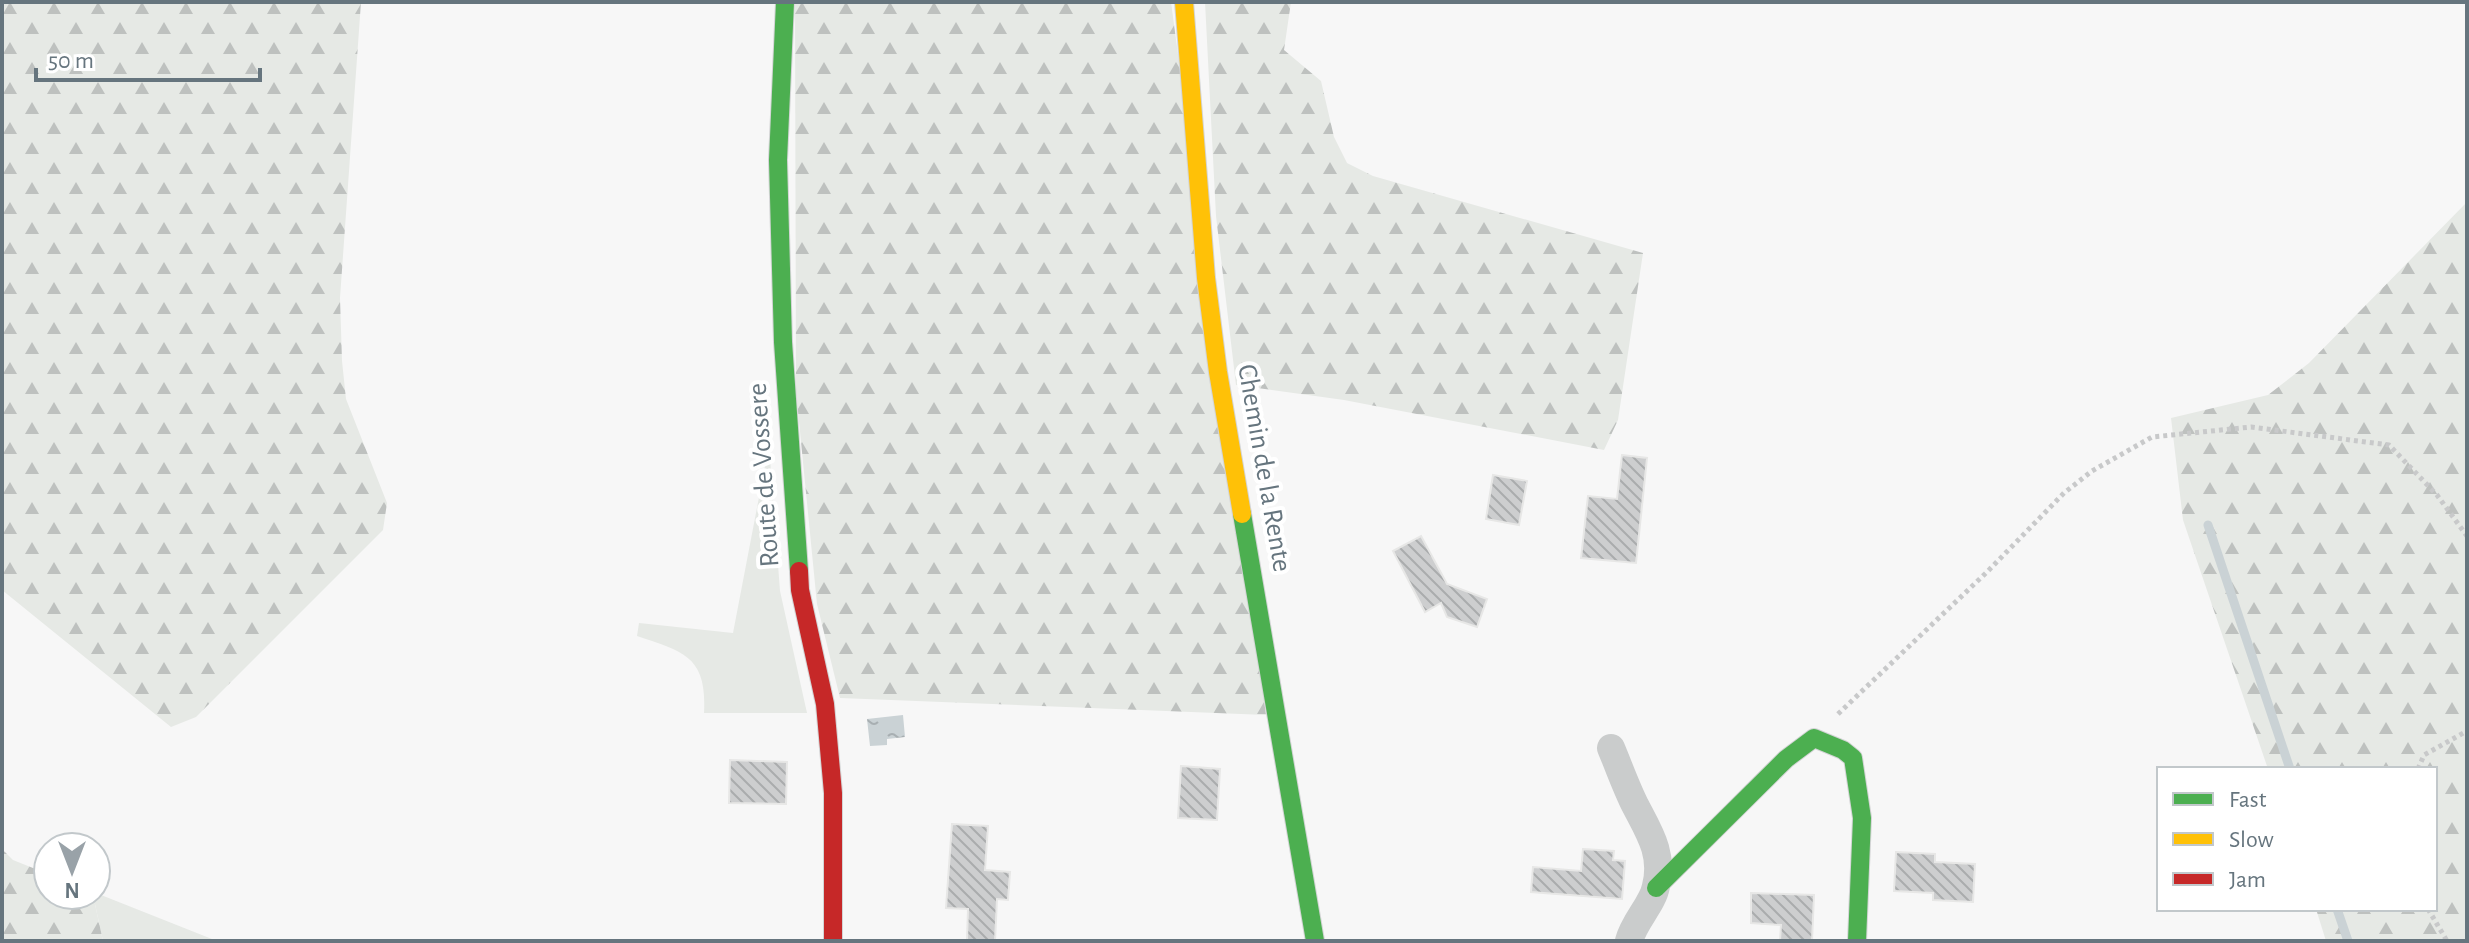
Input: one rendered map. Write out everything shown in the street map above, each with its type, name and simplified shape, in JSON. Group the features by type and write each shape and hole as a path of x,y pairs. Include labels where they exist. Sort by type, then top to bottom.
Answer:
{"street":[{"name":"Route de Vossere","path":"785,2 778,160 783,342 800,590 825,704 833,793 833,941"},
{"name":"Chemin de la Rente","path":"1184,2 1206,278 1218,372 1315,941"},
{"path":"1629,941 1632,927 1656,888 1786,759 1814,738 1843,750 1853,758 1862,818 1857,941"},
{"path":"1611,748 1635,804 1653,836 1657,858 1656,888"}],"path":[{"path":"1814,738 1987,572 2064,493 2092,471 2152,437 2251,427 2389,445 2437,495 2467,536"},
{"path":"2419,767 2424,755 2467,731"},
{"path":"2429,911 2447,941"}],"green space":[{"path":"2,2 361,2 340,298 342,361 346,399 387,503 383,530 196,717 171,727 2,590"},
{"path":"795,2 1171,2 1266,715 840,698 817,604 796,391"},
{"path":"1205,2 1291,2 1284,50 1321,81 1334,137 1347,163 1373,176 1643,253 1618,420 1604,450 1344,400 1236,385 1216,216"},
{"path":"2467,202 2467,941 2326,941 2317,911 2437,911 2437,767 2267,767 2183,520 2171,418 2268,395 2309,363"},
{"path":"769,445 780,591 807,713 704,713 702,680 697,668 680,653 637,636 639,623 733,633"},
{"path":"2,849 13,860 32,868 32,911 96,911 103,941 2,941"},
{"path":"112,899 217,941 103,941 96,911 112,911"}],"water":[{"path":"903,715 905,737 887,739 887,745 870,746 867,719"}],"building":[{"path":"1622,455 1647,458 1636,563 1581,558 1588,496 1617,499"},
{"path":"1493,475 1527,481 1519,525 1486,519"},
{"path":"1421,536 1447,584 1487,599 1477,627 1447,617 1441,603 1425,612 1393,551"},
{"path":"730,760 787,762 786,804 729,803"},
{"path":"1181,766 1220,769 1217,820 1178,818"},
{"path":"952,824 988,826 985,870 1010,872 1008,900 997,899 995,941 967,940 968,909 946,908"},
{"path":"1583,849 1614,851 1613,860 1625,861 1622,899 1531,892 1533,867 1581,871"},
{"path":"1896,852 1935,854 1935,862 1975,864 1973,902 1933,900 1933,893 1894,891"},
{"path":"1751,893 1814,895 1812,941 1780,941 1781,925 1751,923"}],"waterway":[{"path":"2208,525 2289,767"},
{"path":"2338,911 2348,941"}],"traffic: fast":[{"path":"785,2 778,160 783,342 799,571"},
{"path":"1242,514 1315,941"},
{"path":"1656,888 1786,759 1814,738 1843,750 1853,758 1862,818 1857,941"}],"traffic: slow":[{"path":"1184,2 1206,278 1242,514"}],"traffic: jam":[{"path":"799,571 800,590 825,704 833,793 833,941"}]}
